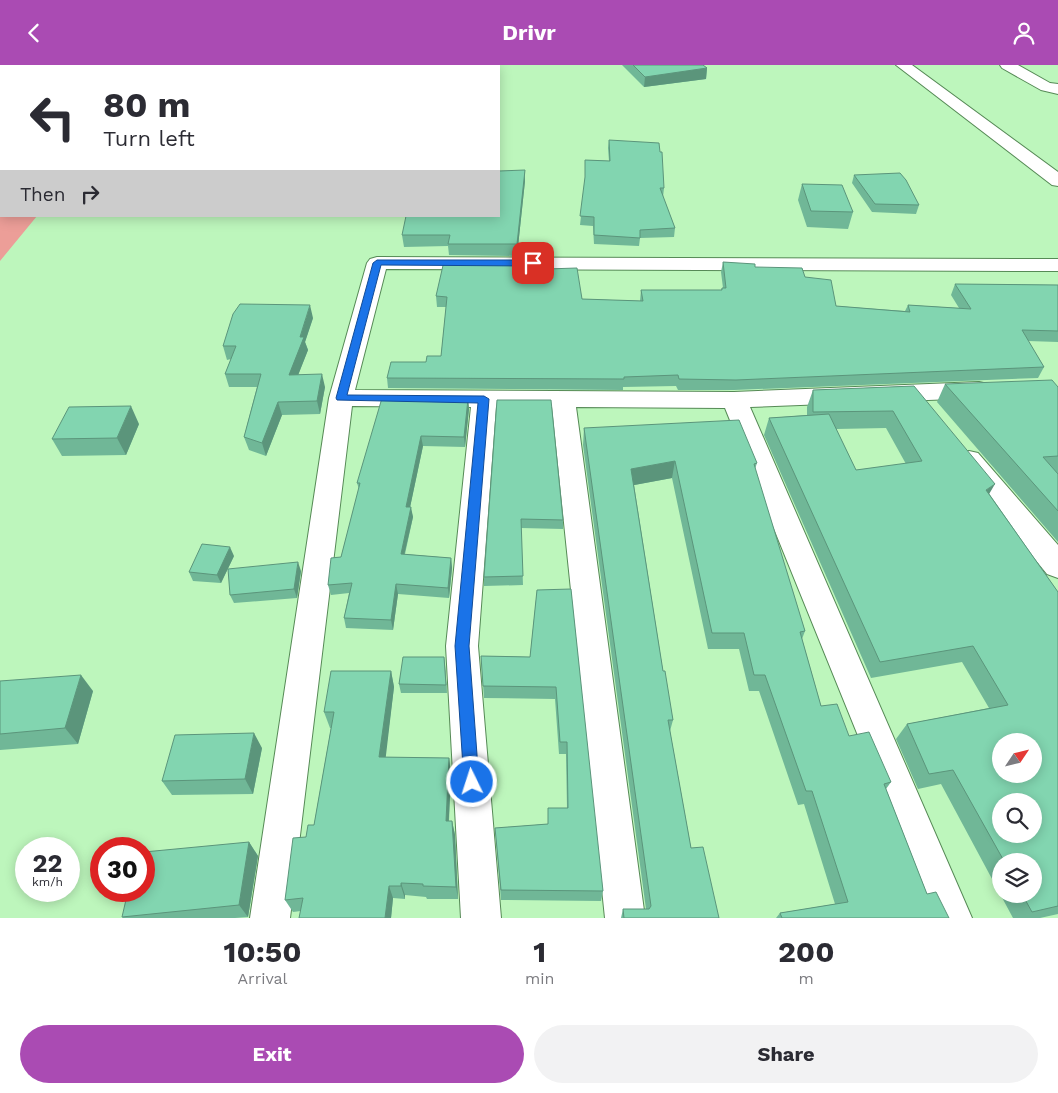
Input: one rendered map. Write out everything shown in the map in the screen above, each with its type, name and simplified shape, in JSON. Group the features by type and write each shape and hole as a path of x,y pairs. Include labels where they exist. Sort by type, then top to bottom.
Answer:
{"street":[{"path":"903,65 1058,181"},
{"path":"1007,65 1046,87 1058,89"},
{"path":"270,918 341,398 377,263 1058,265"},
{"path":"341,398 734,400 1000,389"},
{"path":"913,392 932,415"},
{"path":"481,918 462,646 484,399"},
{"path":"563,399 625,918"},
{"path":"734,400 952,918"},
{"path":"951,437 1058,566"}],"shaded area":[{"path":"0,217 36,217 0,261"}],"building":[{"path":"633,65 703,65 707,68 645,77"},
{"path":"609,140 659,143 660,152 662,152 664,188 660,188 675,228 640,230 640,238 594,235 594,217 580,216 585,177 585,160 610,161"},
{"path":"525,170 517,244 448,244 450,235 402,235 406,217 500,217 500,171"},
{"path":"900,173 906,180 919,205 875,204 854,175"},
{"path":"802,184 842,185 853,212 811,211"},
{"path":"444,261 516,261 515,270 577,268 582,299 643,301 641,290 722,290 722,288 726,288 723,262 755,264 755,267 802,268 805,277 831,280 836,306 910,312 908,305 971,309 955,284 1058,285 1058,331 1022,330 1044,367 736,380 679,379 678,375 624,377 624,379 387,378 391,362 426,362 427,356 441,356 447,297 436,296"},
{"path":"240,304 310,305 300,337 304,337 289,375 322,374 317,401 278,402 262,443 244,437 261,374 225,374 236,346 223,346 233,314"},
{"path":"1052,380 1058,387 1058,456 1043,457 1058,474 1058,511 945,384"},
{"path":"914,386 995,484 986,490 1058,592 1058,906 1032,912 1027,903 1042,903 1042,853 1000,853 994,843 1042,843 1042,793 992,793 992,840 953,770 929,774 907,724 1008,705 973,646 880,662 769,418 829,414 856,470 922,461 893,411 813,412 813,390"},
{"path":"382,398 468,399 464,437 421,436 406,507 411,507 401,554 451,558 448,588 396,584 391,620 344,618 352,583 328,585 331,558 341,557 360,483 357,483"},
{"path":"497,400 551,400 563,520 521,519 523,576 484,577"},
{"path":"131,406 117,438 52,439 69,407"},
{"path":"739,420 757,463 754,464 805,631 800,632 821,706 837,704 849,736 869,732 891,782 884,784 927,894 936,892 949,918 782,918 780,913 848,902 812,791 806,791 765,675 754,675 744,633 712,633 675,461 631,469 663,671 665,671 673,720 668,720 691,848 703,847 719,918 624,918 623,909 649,909 651,906 584,428"},
{"path":"202,544 230,547 217,575 189,572"},
{"path":"298,562 294,589 230,595 228,569"},
{"path":"571,589 603,891 501,890 495,828 548,824 548,808 568,808 567,742 560,742 556,687 483,686 481,656 530,657 537,590"},
{"path":"403,657 444,657 446,685 399,684"},
{"path":"331,671 391,671 379,757 449,758 446,821 452,821 456,887 401,883 401,886 389,886 385,918 299,918 303,898 285,900 293,838 306,837 308,825 314,825 334,712 324,712"},
{"path":"81,675 65,728 0,734 0,681"},
{"path":"254,733 245,779 162,781 175,735"},
{"path":"249,842 239,905 122,917 125,902 155,902 155,851"}],"route":[{"path":"472,782 462,646 484,399 341,398 377,263 533,263"}]}
